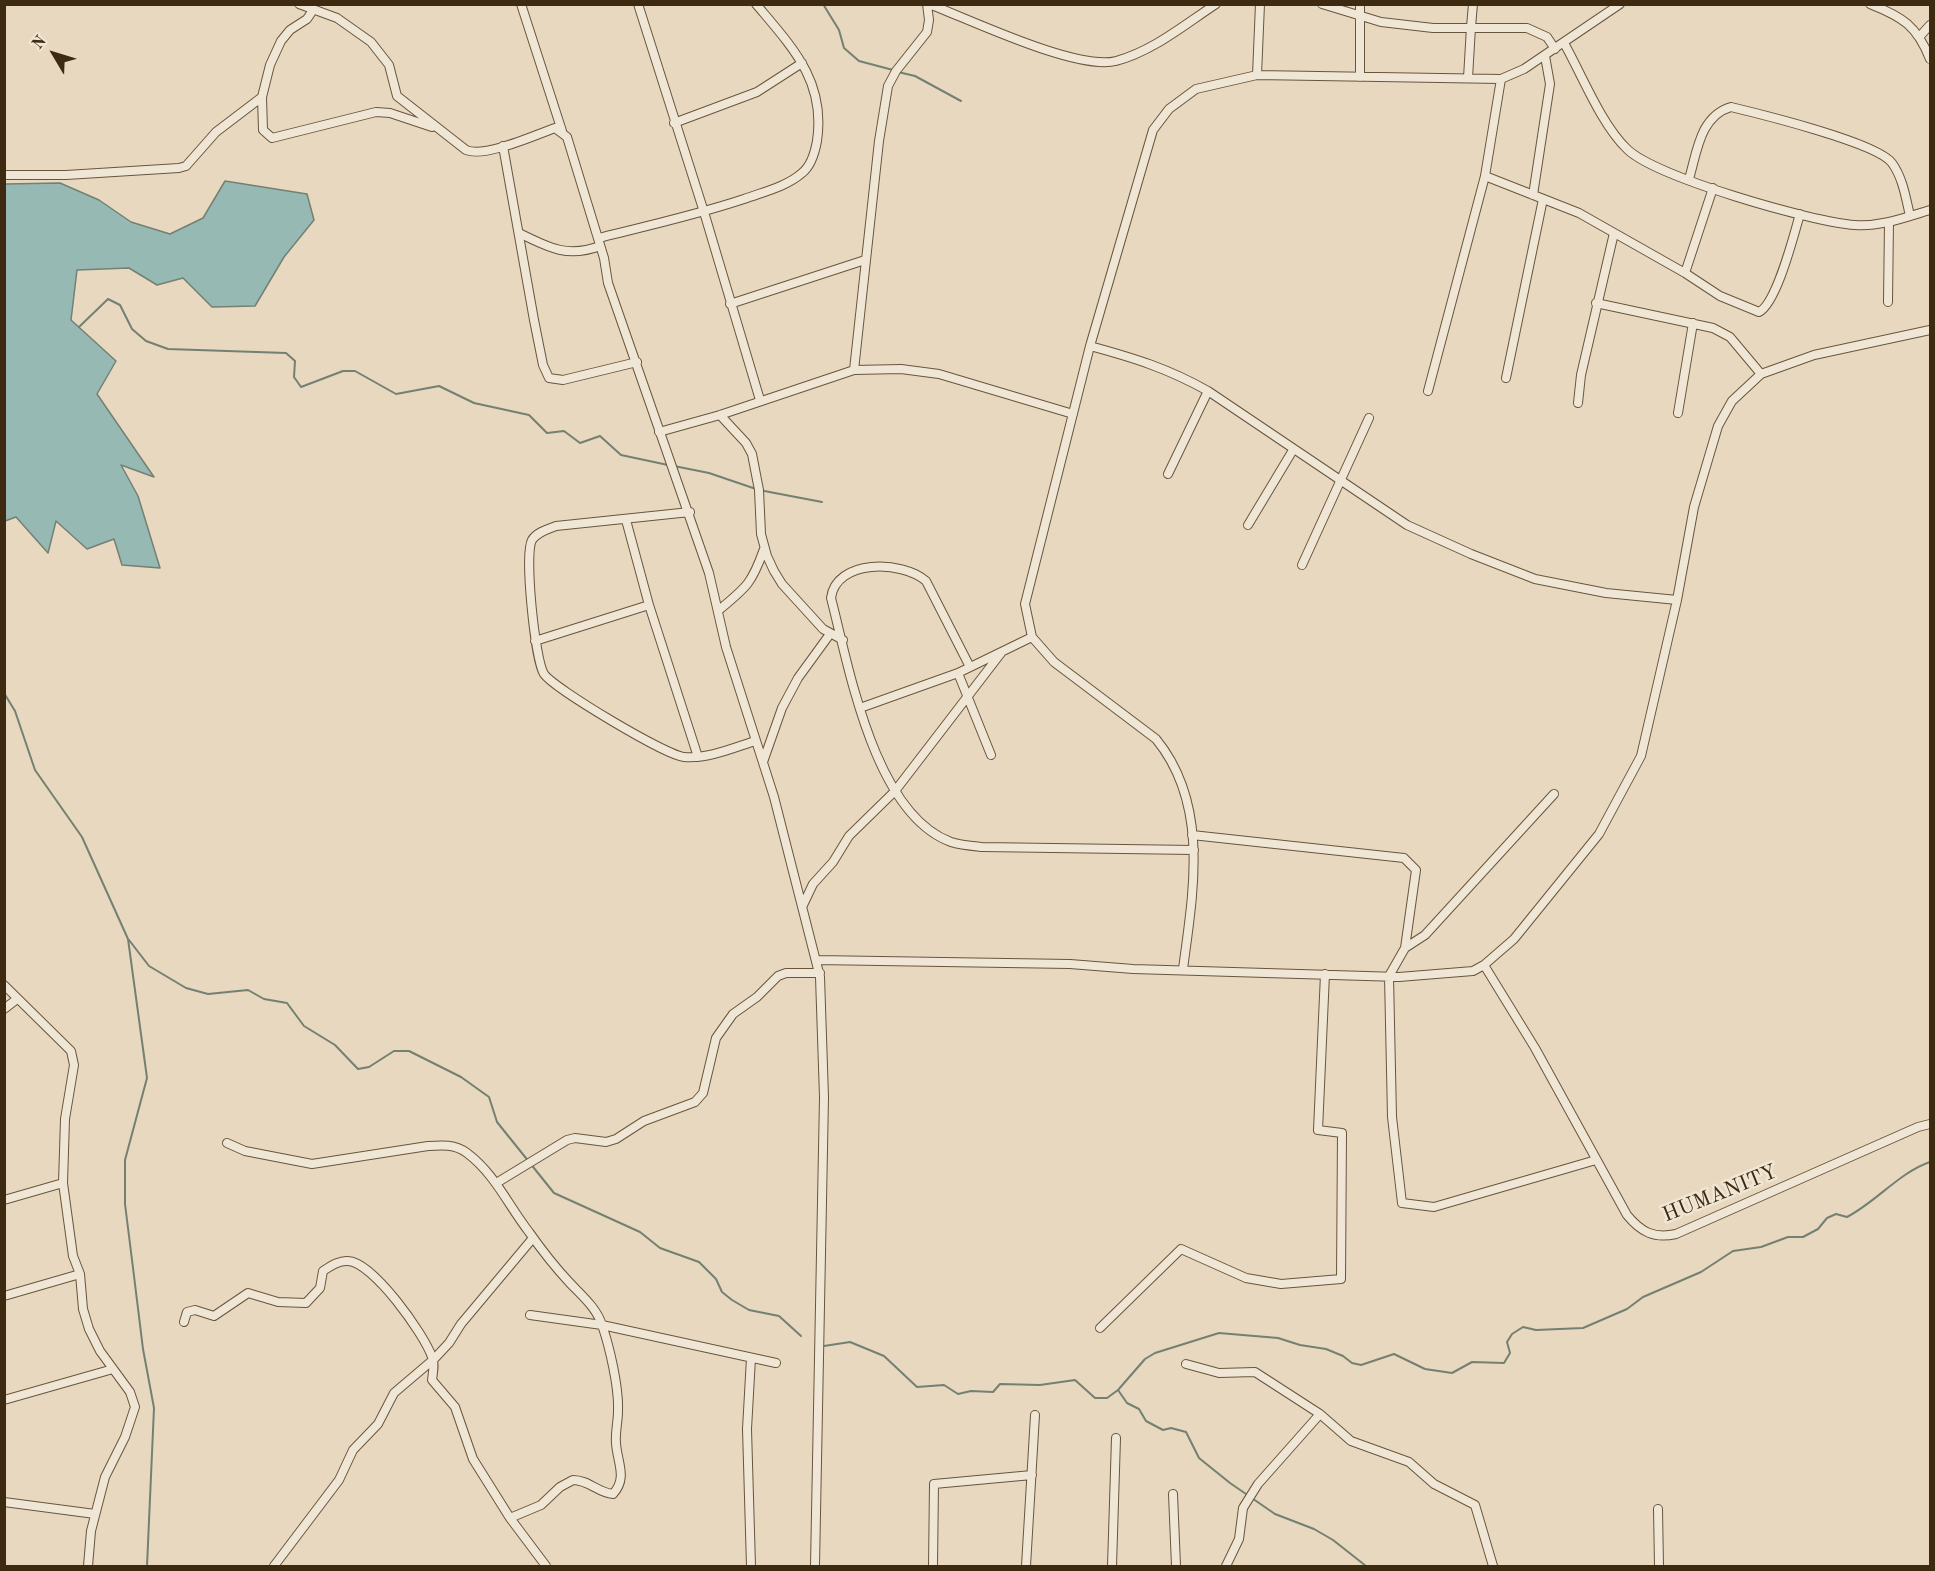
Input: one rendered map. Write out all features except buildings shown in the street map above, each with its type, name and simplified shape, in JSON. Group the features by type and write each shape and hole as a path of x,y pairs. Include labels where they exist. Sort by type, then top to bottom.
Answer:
{"street":[{"path":"299,4 337,18 371,42 389,65 397,96 472,153 503,146 555,128 562,131"},
{"path":"520,4 562,131 567,137 599,242 608,283 637,362 659,432 690,512 719,610 726,647 763,762 820,973 824,1096 815,1566"},
{"path":"638,4 704,212 760,400"},
{"path":"519,233 560,251 583,252 599,242 704,212 780,187 803,172 815,153 820,118 817,95 802,63 756,4"},
{"path":"854,370 879,141 888,86 896,71 927,32 928,4 1065,57 1097,63 1114,62 1144,51 1216,4"},
{"path":"1257,75 1260,4"},
{"path":"1322,4 1360,18 1433,28 1527,28 1547,37 1555,49"},
{"path":"1360,4 1360,77"},
{"path":"1468,78 1473,4"},
{"path":"1870,4 1886,8 1921,35 1930,59"},
{"path":"1183,969 1196,869 1191,819 1180,784 1165,751 1142,727 1054,662 1032,637 1025,604 1090,346 1153,130 1169,109 1196,89 1257,75 1501,79 1545,56 1614,6"},
{"path":"313,10 307,19 290,30 281,41 270,64 262,97 263,130 272,138 376,112 390,113 437,128"},
{"path":"1921,35 1930,25"},
{"path":"1564,43 1602,114 1626,148 1652,166 1713,188 1800,214 1856,225 1889,222 1930,210"},
{"path":"1533,195 1550,84 1545,56"},
{"path":"674,123 757,92 802,63"},
{"path":"1428,391 1485,176 1501,79"},
{"path":"4,175 66,175 179,168 192,161 226,123 262,97"},
{"path":"1689,179 1706,124 1720,110 1731,106 1808,127 1887,157 1900,177 1910,216"},
{"path":"503,146 543,365 549,378 563,380 637,362"},
{"path":"1485,176 1579,213 1685,273 1720,296 1751,311 1764,309 1779,278 1800,214"},
{"path":"1685,273 1713,188"},
{"path":"1506,378 1543,199"},
{"path":"1888,303 1889,222"},
{"path":"1578,404 1581,375 1596,303 1614,233"},
{"path":"730,304 865,261"},
{"path":"1596,303 1713,328 1730,337 1761,374"},
{"path":"1678,413 1693,323"},
{"path":"817,960 1038,964 1389,976 1442,975 1473,971 1484,965 1514,939 1599,834 1641,756 1677,600 1694,507 1718,426 1732,401 1761,374 1814,355 1930,330"},
{"path":"1090,346 1158,365 1208,391 1338,481 1407,525 1535,579 1606,593 1677,600"},
{"path":"659,432 720,415 854,370 901,369 939,374 1073,414"},
{"path":"1168,474 1208,391"},
{"path":"720,415 747,443 752,453 759,490 764,549 782,584 830,634 843,640"},
{"path":"1302,565 1338,481 1369,418"},
{"path":"1248,525 1293,450"},
{"path":"690,512 556,526 541,532 532,539 530,567 538,664 546,676 558,687 653,746 681,757 698,757 755,741"},
{"path":"626,520 649,605 698,757"},
{"path":"719,610 745,590 755,576 764,549"},
{"path":"970,667 926,581 904,567 871,568 852,572 839,578 833,586 831,598 860,708 878,759 895,791 918,819 950,842 982,847 1194,850"},
{"path":"535,641 649,605"},
{"path":"763,762 782,708 798,678 830,634"},
{"path":"860,708 958,673 1032,637"},
{"path":"802,906 813,884 832,862 849,836 895,791 1001,653"},
{"path":"958,673 991,755"},
{"path":"1405,948 1425,935 1554,794"},
{"path":"1192,835 1404,858 1416,870 1405,948 1389,976 1392,1117 1402,1203 1434,1207 1596,1160"},
{"name":"HUMANITY","path":"1484,965 1636,1226 1650,1235 1662,1237 1676,1234 1918,1127 1930,1124"},
{"path":"498,1182 567,1140 574,1138 606,1142 644,1121 695,1102 705,1087 716,1038 733,1014 757,997 778,976 786,973 820,973"},
{"path":"1100,1328 1181,1250 1246,1278 1281,1284 1341,1279 1342,1133 1318,1130 1325,974"},
{"path":"4,985 71,1051 74,1065 65,1119 63,1183 74,1256 80,1274 83,1309 100,1352 130,1392 135,1407 125,1437 105,1477 95,1514 88,1566"},
{"path":"4,1010 17,999"},
{"path":"227,1143 245,1151 312,1164 444,1144 457,1147 469,1155 498,1182 533,1238 568,1282 584,1296 602,1325 618,1409 616,1438 622,1477 620,1487 613,1494 603,1494 580,1480 573,1480 561,1487 541,1505 510,1518"},
{"path":"4,1200 63,1183"},
{"path":"274,1566 339,1480 353,1450 378,1424 394,1393 434,1359 533,1238"},
{"path":"184,1323 187,1312 195,1311 214,1316 248,1293 278,1302 306,1303 320,1288 323,1271 334,1264 350,1261 365,1269 392,1291 434,1359 432,1380 455,1407 473,1459 510,1518 546,1566"},
{"path":"4,1296 80,1274"},
{"path":"530,1315 602,1325 776,1363"},
{"path":"751,1358 747,1429 751,1566"},
{"path":"1186,1364 1219,1373 1255,1372 1320,1414 1351,1441 1409,1462 1434,1484 1475,1505 1493,1566"},
{"path":"4,1400 113,1369"},
{"path":"1226,1566 1239,1539 1244,1508 1258,1484 1320,1414"},
{"path":"1026,1566 1035,1415"},
{"path":"1112,1566 1116,1438"},
{"path":"933,1566 934,1484 1032,1475"},
{"path":"1173,1494 1176,1566"},
{"path":"4,1502 95,1514"},
{"path":"1658,1509 1659,1566"}],"water":[{"path":"225,181 307,194 314,220 284,257 255,306 212,307 183,278 157,285 129,268 77,270 71,320 116,361 97,394 154,477 121,465 138,496 160,568 122,565 114,539 87,549 56,521 48,553 16,517 5,521 5,184 60,183 99,200 131,222 170,234 203,218"}],"waterway":[{"path":"823,4 839,30 844,48 859,61 893,70"},
{"path":"898,72 915,76 961,101"},
{"path":"79,327 108,299 120,305 132,329 146,341 168,349 286,353 295,361 294,377 301,387 343,371 355,371 396,394 439,386 474,403 529,415 547,433 564,431 580,443 600,436 621,455 668,465"},
{"path":"674,466 709,473 759,490 822,502"},
{"path":"4,693 15,711 35,770 82,837 128,939 147,1078 125,1160 125,1204 143,1349 154,1408 147,1566"},
{"path":"129,940 149,966 186,988 208,994 248,990 264,999 287,1003 304,1026 335,1045 358,1069 369,1067 394,1051 409,1051 461,1077 489,1097 497,1122 554,1193 640,1232 660,1248 699,1262 716,1279 722,1292 732,1300 749,1310 779,1316 801,1336"},
{"path":"824,1346 850,1342 884,1356 917,1387 944,1385 958,1394 971,1391 993,1392 1000,1384 1040,1385 1075,1380 1095,1398 1107,1398 1118,1390 1145,1359 1155,1353 1219,1333 1278,1338 1300,1345 1326,1349 1343,1356 1352,1363 1361,1365 1394,1354 1425,1369 1452,1373 1472,1362 1504,1363 1510,1353 1507,1342 1512,1334 1523,1327 1536,1330 1583,1328 1627,1309 1643,1297 1701,1272 1733,1251 1761,1247 1788,1237 1803,1237 1818,1229 1827,1218 1836,1214 1847,1217 1858,1211 1908,1173 1930,1162"},
{"path":"1118,1390 1127,1403 1139,1409 1146,1421 1163,1430 1171,1428 1186,1432 1199,1458 1230,1483 1275,1514 1314,1529 1333,1540 1366,1566"}]}
